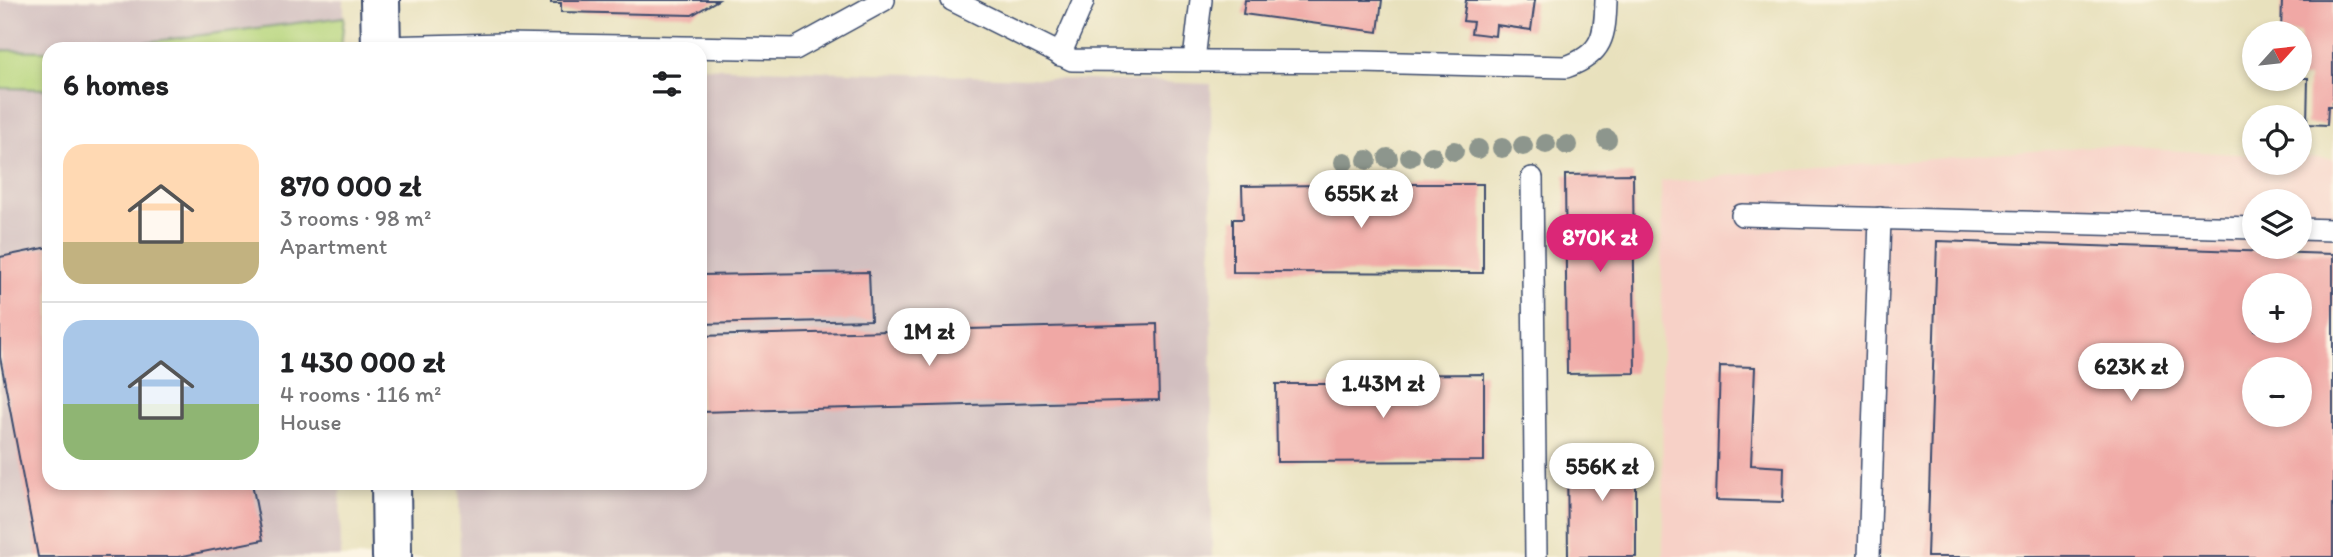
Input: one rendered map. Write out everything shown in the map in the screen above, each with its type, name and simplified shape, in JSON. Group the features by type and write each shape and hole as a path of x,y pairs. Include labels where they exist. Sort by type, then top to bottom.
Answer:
{"street":[{"path":"380,0 381,42"},
{"path":"391,490 392,557"}],"lane":[{"path":"707,47 796,49 884,0"},
{"path":"952,0 1072,60 1566,67 1585,61 1599,46 1606,27 1606,0"},
{"path":"1194,60 1201,0"},
{"path":"1060,55 1083,2"},
{"path":"1532,178 1536,557"},
{"path":"1742,215 2242,228"},
{"path":"1869,557 1880,218"},
{"path":"2312,229 2333,230"}],"shaded area":[{"path":"0,0 344,0 344,17 147,42 42,42 42,50 0,50"},
{"path":"707,67 1211,84 1212,557 460,557 459,490 707,490"},
{"path":"0,88 42,89 42,490 340,490 341,557 0,557"},
{"path":"2092,146 2242,154 2242,175 2312,175 2312,158 2333,159 2333,557 1663,557 1661,181"}],"green space":[{"path":"344,17 342,42 147,42"},
{"path":"0,50 42,51 42,89 0,88"}],"building":[{"path":"551,0 718,0 692,15 561,12 561,3 551,3"},
{"path":"1245,0 1382,0 1378,32 1243,14"},
{"path":"1466,0 1535,0 1531,30 1496,25 1495,36 1471,33 1473,22 1463,21"},
{"path":"2282,0 2333,0 2333,106 2328,106 2327,125 2312,124 2312,105 2307,105 2308,91 2312,91 2312,21 2281,21"},
{"path":"1633,174 1635,373 1567,374 1565,175"},
{"path":"1389,184 1483,184 1483,273 1233,272 1233,219 1243,219 1242,186 1325,185 1326,193 1389,192"},
{"path":"1937,241 2242,251 2242,259 2312,259 2312,253 2333,254 2333,557 1927,557"},
{"path":"42,248 42,490 253,490 263,540 178,557 38,557 0,357 0,257"},
{"path":"869,272 871,320 707,324 707,275"},
{"path":"1157,324 1159,400 707,412 707,336"},
{"path":"1720,366 1755,367 1751,465 1784,467 1783,502 1716,500"},
{"path":"1484,374 1484,461 1277,462 1276,384 1350,384 1351,375"},
{"path":"1636,448 1636,557 1568,557 1567,449"}]}
